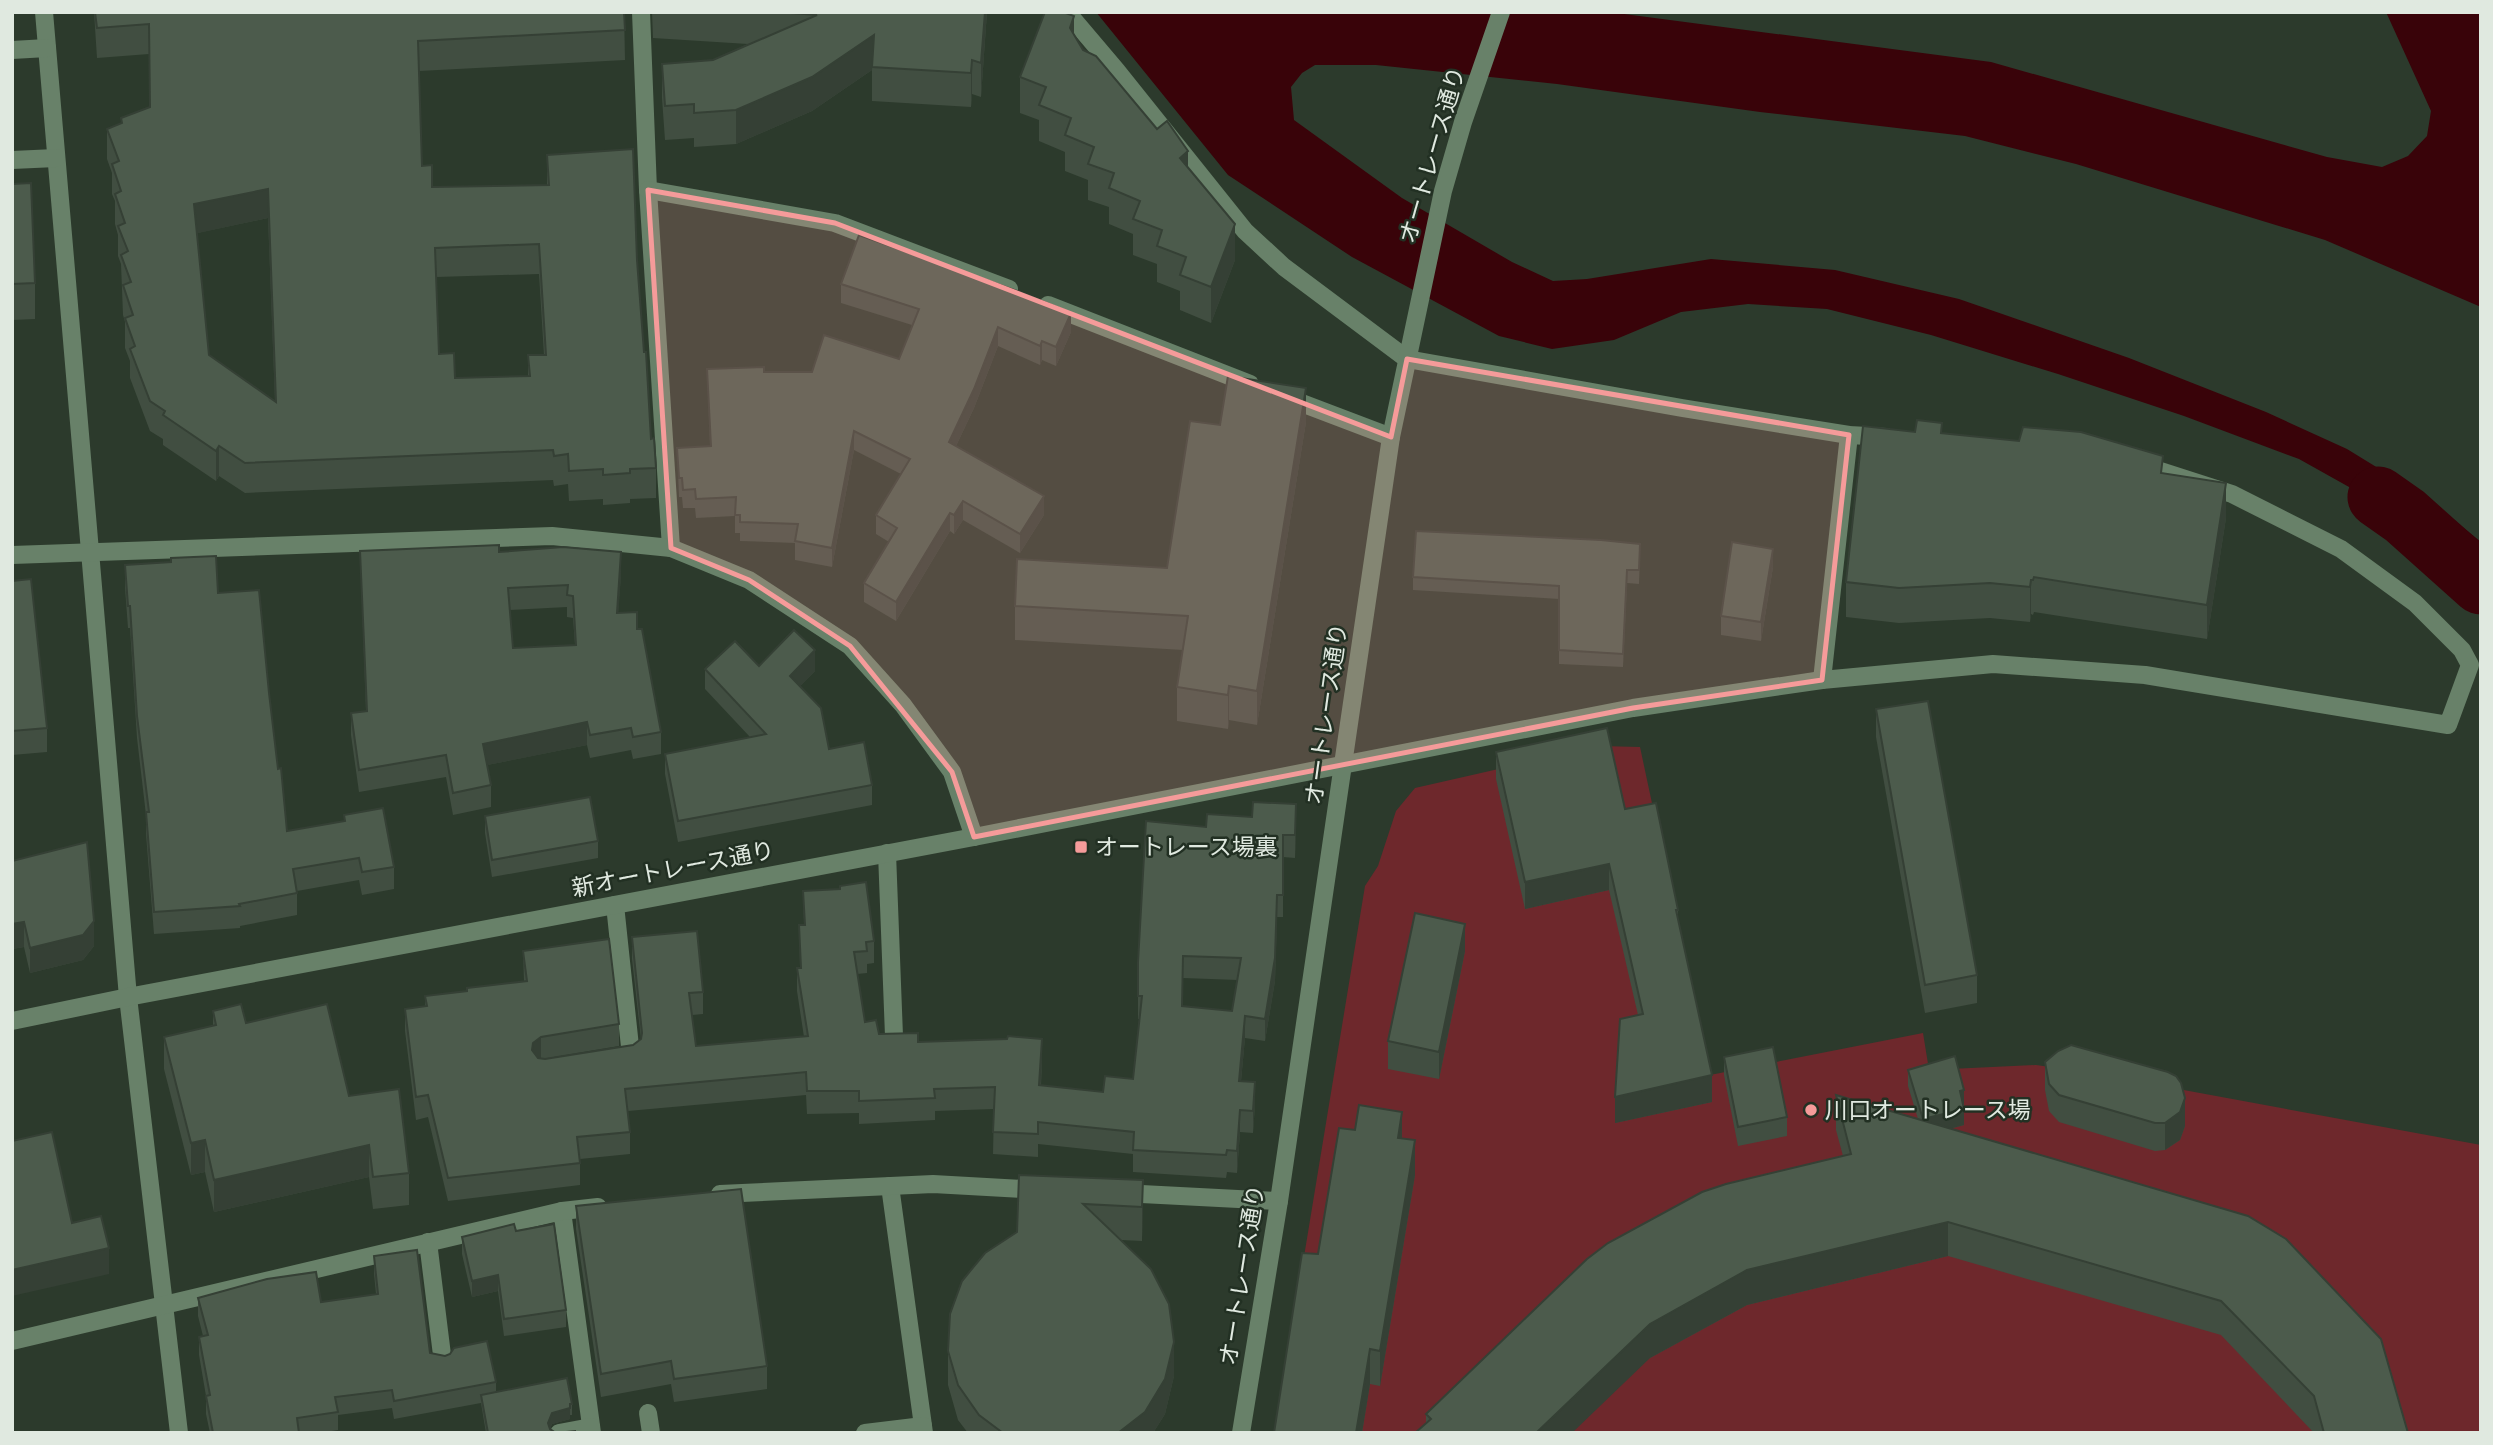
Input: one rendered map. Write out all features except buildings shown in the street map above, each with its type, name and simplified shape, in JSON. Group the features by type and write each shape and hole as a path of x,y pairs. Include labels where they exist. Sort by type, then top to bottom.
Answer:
{"street":[{"path":"44,12 128,997 179,1433"},
{"path":"641,12 648,190 671,548"},
{"path":"1067,12 1245,231 1284,267 1407,359 1519,381 1849,435 1901,438"},
{"name":"オートレース通り","path":"1241,1433 1279,1201 1391,437 1443,191 1474,88 1501,12"},
{"path":"12,50 47,48"},
{"path":"12,160 56,158"},
{"path":"648,190 835,223 1391,437"},
{"path":"1822,680 1849,435"},
{"name":"新オートレース通り","path":"12,1021 1633,708 1822,680 2007,664 2145,675 2448,725 2470,665 2462,650 2415,603 2341,549 2232,494 2131,461"},
{"path":"12,555 552,536 671,548 749,580 850,646 904,705 953,772 974,837"},
{"path":"887,853 894,1036"},
{"path":"606,1060 631,1056 615,905"},
{"path":"700,1195 933,1184 1058,1190"},
{"path":"865,1433 923,1429 890,1186"},
{"path":"1100,1192 1279,1201"},
{"path":"12,1340 562,1211 617,1204"},
{"path":"559,1433 592,1430 562,1211"},
{"path":"428,1242 443,1363"},
{"path":"648,1413 650,1433"}],"highlighted area":[{"path":"648,190 835,223 1391,437 1407,359 1849,435 1822,680 1633,708 974,837 952,772 850,646 749,580 671,548"}],"shaded area":[{"path":"1096,12 1609,12 1991,62 2327,157 2382,167 2408,156 2427,136 2431,111 2386,12 2481,12 2481,307 2325,240 2076,164 1965,136 1760,112 1557,84 1376,65 1315,65 1302,73 1291,87 1294,120 1402,198 1512,262 1553,281 1587,279 1711,259 1835,270 1959,299 2129,358 2266,412 2347,449 2430,500 2481,542 2481,582 2466,566 2383,506 2299,459 2184,416 1931,335 1827,309 1748,304 1681,312 1614,340 1552,349 1499,336 1352,257 1228,175"},
{"name":"川口オートレース場","path":"1600,746 1640,747 1710,1075 1923,1033 1929,1070 2036,1065 2481,1145 2481,1433 1275,1433 1365,886 1378,866 1396,811 1415,788"}],"waterway":[{"path":"2378,497 2405,516 2481,584"}],"place":[{"name":"オートレース場裏","path":"1081,847"},
{"name":"川口オートレース場","path":"1811,1110"}]}
